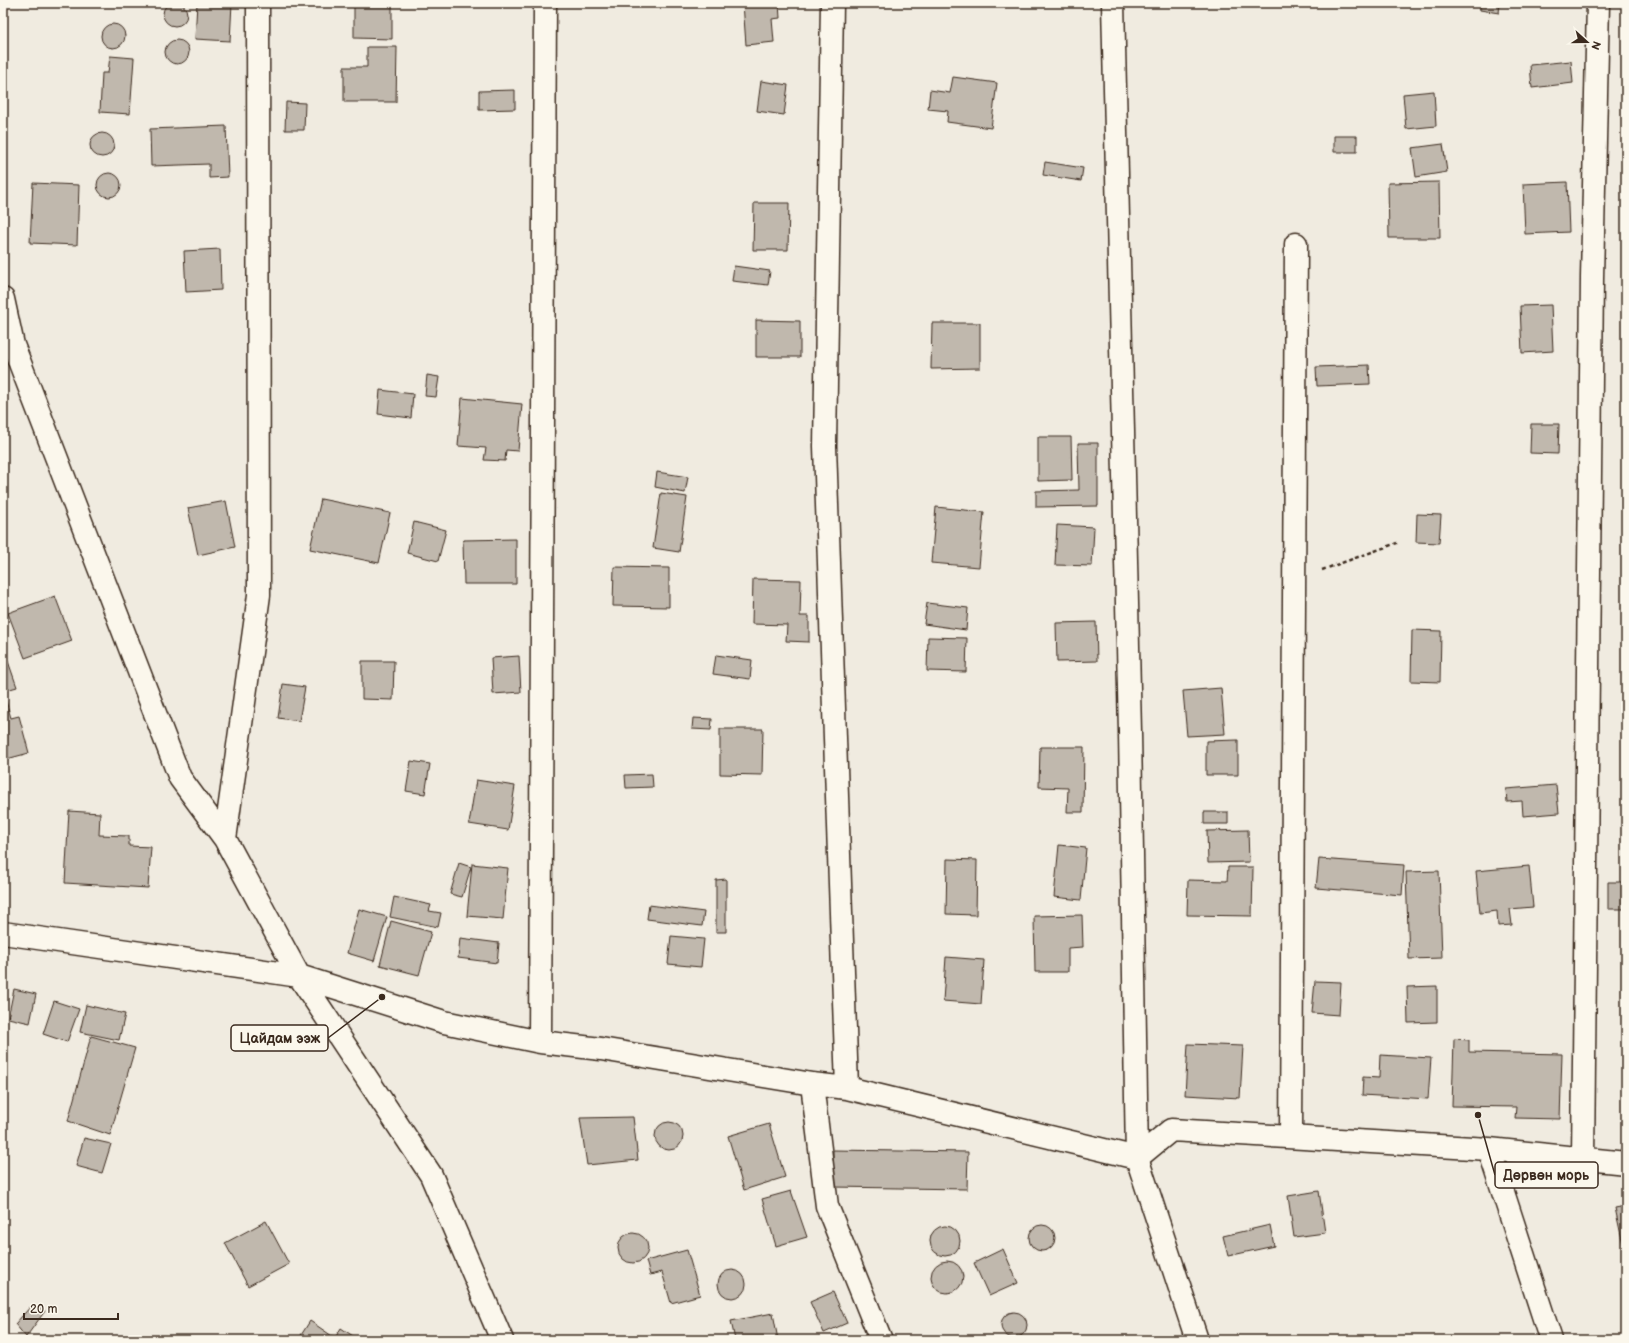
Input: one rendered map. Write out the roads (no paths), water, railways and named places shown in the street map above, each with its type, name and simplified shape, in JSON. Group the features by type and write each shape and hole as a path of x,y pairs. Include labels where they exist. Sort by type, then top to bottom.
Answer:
{"street":[{"path":"225,839 259,595 258,3"},
{"path":"540,1042 545,3"},
{"path":"832,3 825,446 847,1088"},
{"path":"1113,3 1130,732 1137,1158 1197,1340"},
{"path":"1583,1159 1592,278 1598,3"},
{"path":"1291,1137 1296,244"},
{"path":"3,299 13,345 180,778 225,839 299,976 431,1175 502,1340"},
{"path":"3,932 299,976 444,1022 540,1042 601,1050 812,1084 847,1088 1137,1158"},
{"path":"812,1084 827,1206 881,1340"},
{"path":"1137,1158 1171,1130 1489,1149 1626,1164"},
{"path":"1489,1149 1551,1340"}],"place":[{"name":"Цайдам ээж","path":"382,997"},
{"name":"Дөрвөн морь","path":"1478,1115"}]}
